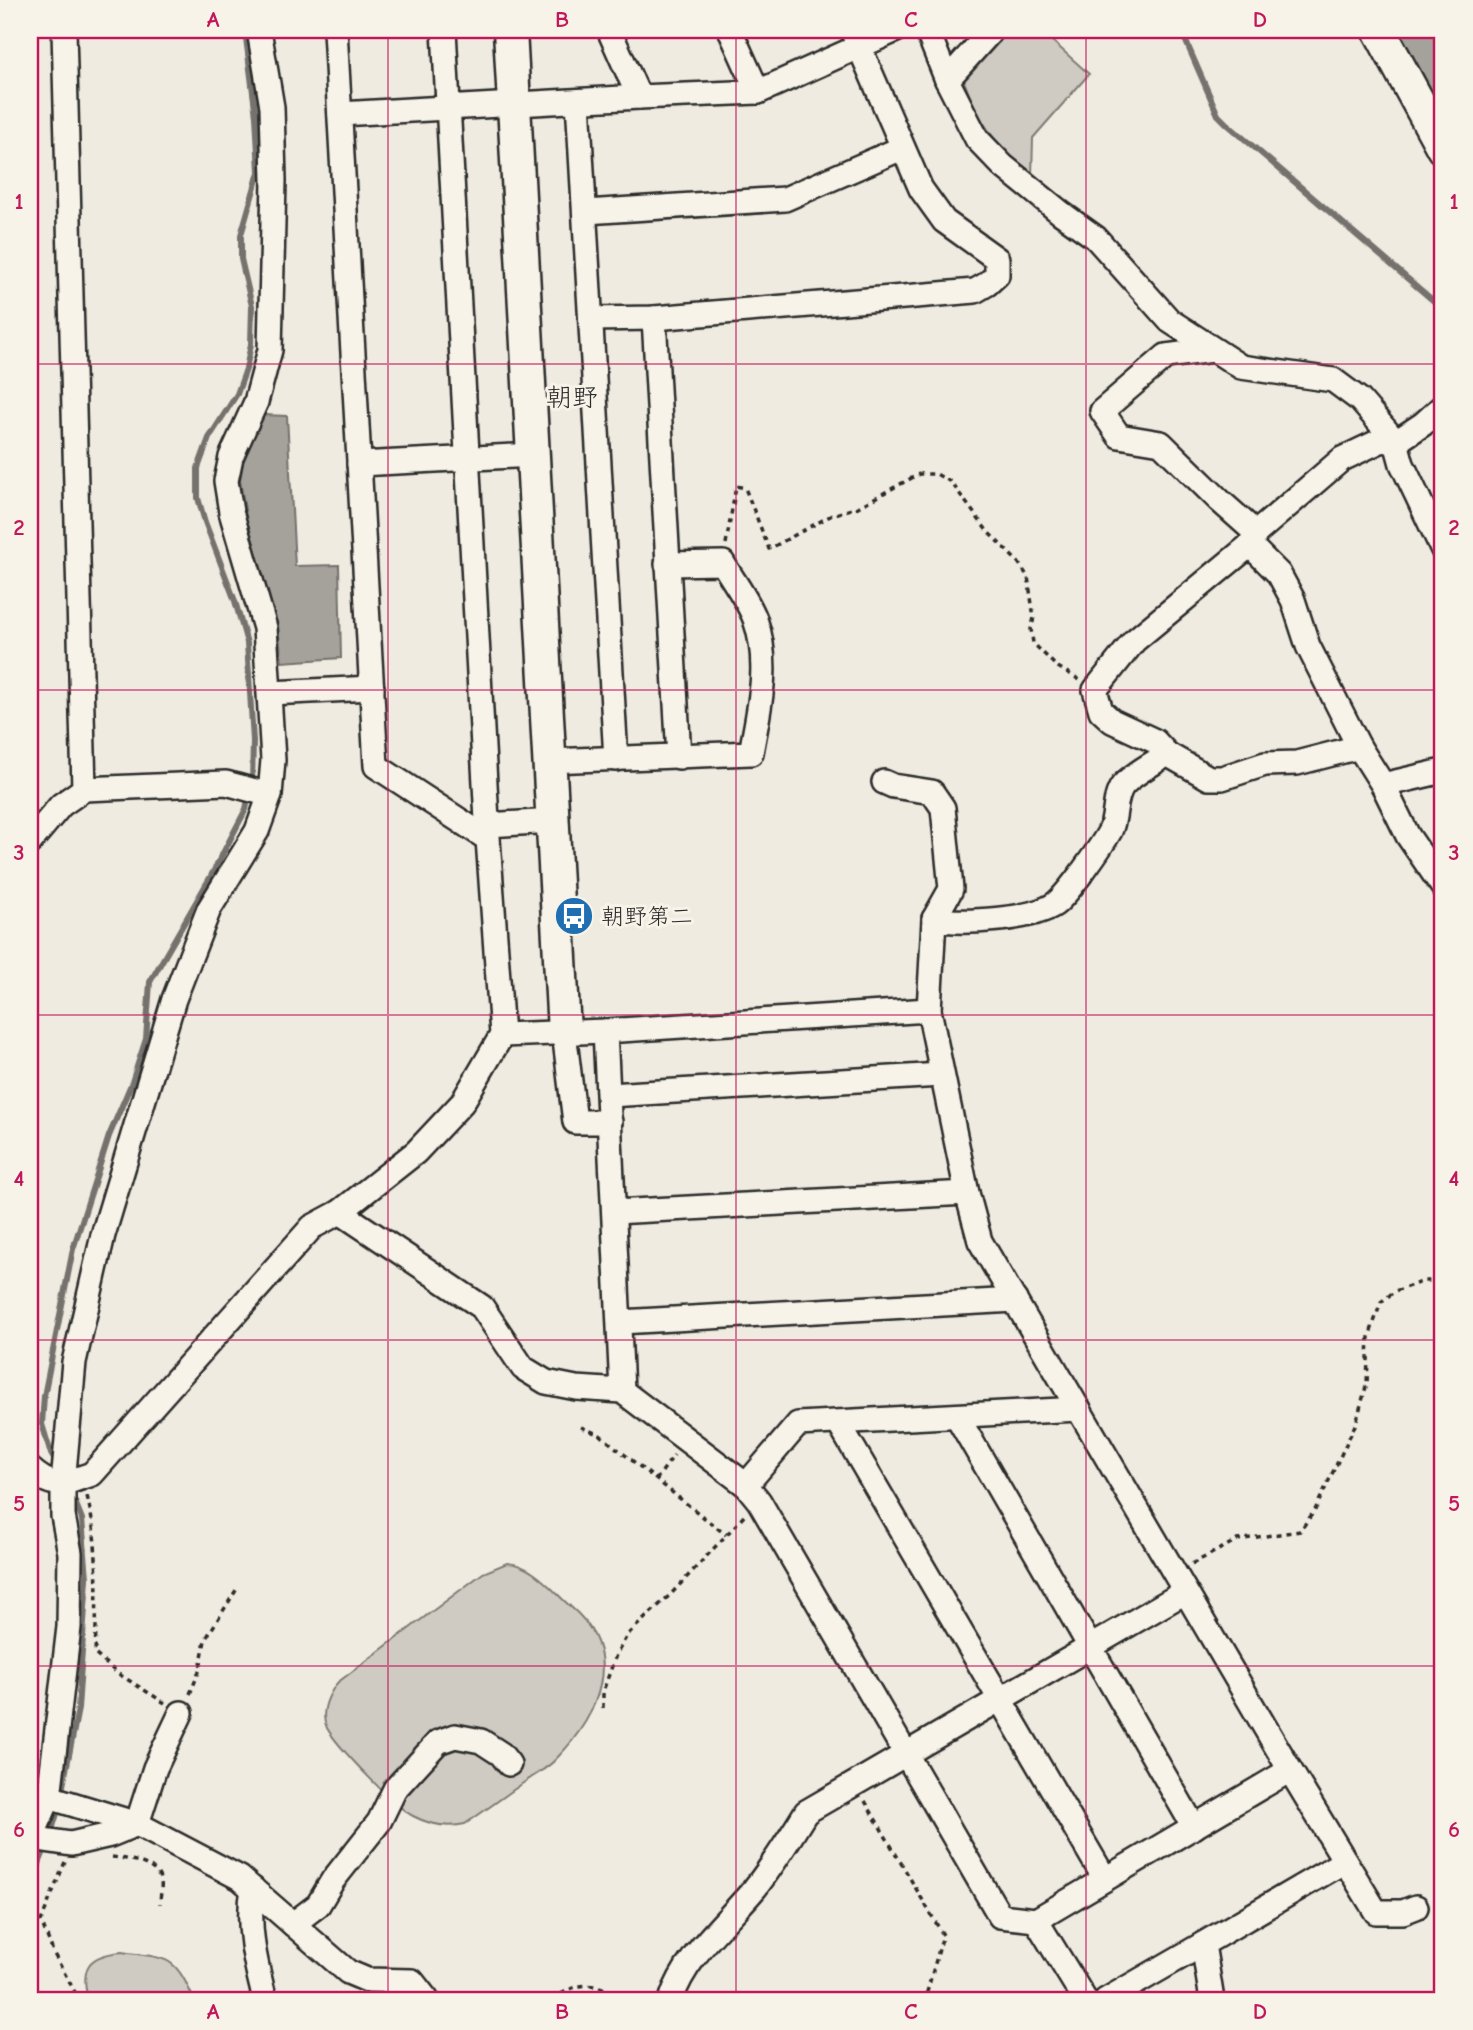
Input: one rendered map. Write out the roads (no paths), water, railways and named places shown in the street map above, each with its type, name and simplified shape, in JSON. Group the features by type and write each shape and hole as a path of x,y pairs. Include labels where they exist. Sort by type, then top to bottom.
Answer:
{"street":[{"path":"64,30 84,789"},
{"path":"137,1824 110,1835 71,1844 31,1840 49,1797 69,1627 70,1553 63,1516 73,1480 74,1362 103,1235 170,1012 209,909 257,831 270,795 273,760 265,628 231,512 226,481 231,457 256,401 270,350 275,180 272,107 259,30"},
{"path":"334,30 376,766 487,832 553,821"},
{"path":"30,1469 43,1481 73,1480 92,1474 312,1227 340,1212 416,1152 463,1103 502,1035 487,832 444,30"},
{"path":"510,30 564,1031 575,1122 610,1122"},
{"path":"609,30 639,97"},
{"path":"730,30 758,92"},
{"path":"340,114 758,92 856,38 896,30"},
{"path":"927,30 947,80 977,139 1003,166 1096,238 1170,321 1241,368 1334,380 1360,400 1396,442 1402,464 1443,550"},
{"path":"947,80 992,30"},
{"path":"1379,30 1443,148"},
{"path":"591,319 654,318 975,291 997,275 997,259 944,221 922,189 856,38"},
{"path":"578,101 616,759"},
{"path":"586,212 785,199 902,148"},
{"path":"654,318 679,757"},
{"path":"1213,350 1166,356 1102,411 1119,436 1161,443 1220,501 1279,573 1293,600 1308,646 1359,747 1383,785 1408,836 1443,887"},
{"path":"1359,747 1297,763 1265,764 1222,778 1209,778 1167,754 1156,741 1112,721 1101,710 1095,690 1134,641 1342,458 1382,440 1396,442 1423,424 1443,406"},
{"path":"359,464 534,455"},
{"path":"550,761 751,753 764,686 762,645 755,617 723,563 667,564"},
{"path":"270,693 372,688"},
{"path":"934,919 954,923 995,919 1042,911 1057,902 1111,829 1119,791 1125,783 1167,754"},
{"path":"1383,785 1443,771"},
{"path":"884,782 932,792 943,808 951,889 934,919 929,1010 967,1194 980,1241 1376,1912 1403,1912 1416,1907"},
{"path":"30,842 61,805 84,789 226,783 270,795"},
{"path":"502,1035 929,1010"},
{"path":"605,1031 622,1391"},
{"path":"609,1095 941,1075"},
{"path":"614,1212 967,1194"},
{"path":"340,1212 482,1307 523,1368 546,1382 576,1388 622,1391 752,1493 1000,1916 1036,1920 1290,1770"},
{"path":"620,1322 1014,1300"},
{"path":"752,1493 798,1424 1079,1409"},
{"path":"957,1416 1194,1827"},
{"path":"838,1422 1105,1879"},
{"path":"671,2000 675,1989 704,1945 770,1869 806,1812 1092,1646 1180,1583"},
{"path":"137,1824 155,1768 181,1713"},
{"path":"293,1924 318,1905 333,1880 379,1822 395,1789 438,1742 455,1736 481,1741 501,1754 509,1764"},
{"path":"49,1797 137,1824 240,1878 348,1972 367,1980 412,1981 427,2000"},
{"path":"1105,2000 1345,1861"},
{"path":"253,1889 250,1905 256,1965 265,2000"},
{"path":"1036,1920 1085,2000"},
{"path":"1203,1944 1212,2000"}],"waterway":[{"path":"245,30 256,116 259,172 241,235 241,259 252,306 251,344 237,394 209,438 198,468 198,498 247,643 253,741 252,784"},
{"path":"1181,30 1218,115 1443,309"},
{"path":"1418,30 1443,80"},
{"path":"57,1464 51,1454 42,1424 44,1396 73,1249 109,1136 132,1082 146,1039 150,982 211,876 246,809 249,795"},
{"path":"61,1796 78,1709 87,1578 82,1519 70,1489"},
{"path":"50,1836 59,1807"},
{"path":"30,1887 46,1846"}],"place":[{"name":"朝野第二","path":"574,916"}],"district":[{"name":"朝野","path":"572,398"}]}
